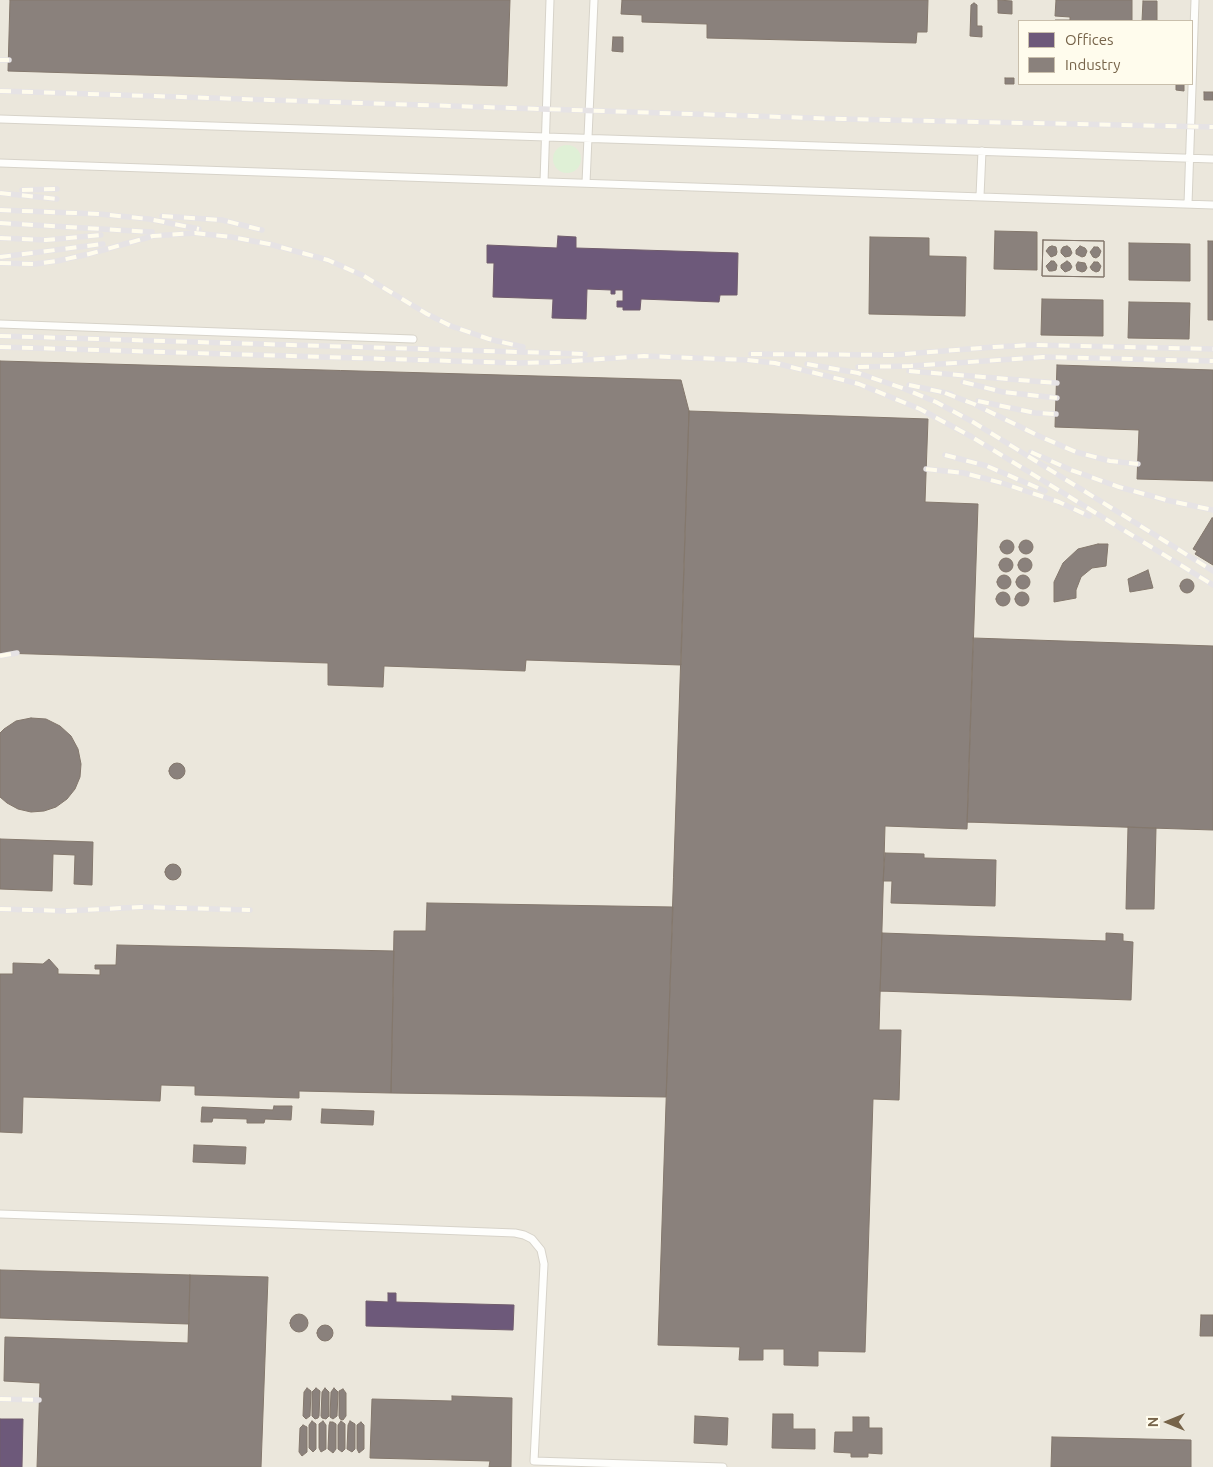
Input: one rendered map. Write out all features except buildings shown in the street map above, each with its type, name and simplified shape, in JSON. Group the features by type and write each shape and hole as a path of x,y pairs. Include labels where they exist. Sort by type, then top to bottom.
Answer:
{"lane":[{"path":"544,182 550,0"},
{"path":"586,183 594,0"},
{"path":"1193,63 1195,0"},
{"path":"1188,204 1192,85"},
{"path":"0,119 1213,159"},
{"path":"980,196 982,151"},
{"path":"0,163 1213,205"},
{"path":"0,324 413,339"},
{"path":"0,1214 524,1235 532,1239 541,1250 544,1264 534,1461 723,1467"}],"shaded area":[{"path":"0,0 1213,0 1213,1467 0,1467"}],"green space":[{"path":"567,145 577,149 581,159 577,169 567,173 557,169 553,159 557,149"}],"railway":[{"path":"0,60 9,60"},
{"path":"0,91 843,119 1213,127"},
{"path":"22,190 57,189"},
{"path":"0,193 57,199"},
{"path":"0,210 99,214 149,219 199,229"},
{"path":"162,216 222,220 262,230"},
{"path":"0,223 152,232"},
{"path":"0,263 35,264 57,261 153,236 195,233 231,237 269,244 328,260 364,276 427,314 451,326 489,339 523,347"},
{"path":"0,238 46,240 101,235"},
{"path":"0,257 103,244"},
{"path":"0,336 585,354"},
{"path":"751,354 892,355 1032,345 1213,349"},
{"path":"0,347 517,363 644,356 747,360 775,363 859,384 920,409 972,437 1213,585"},
{"path":"858,367 911,366 1043,357 1213,361"},
{"path":"807,364 858,373 936,402 973,422 1213,571"},
{"path":"909,371 1057,383"},
{"path":"963,382 1003,392 1057,398"},
{"path":"909,385 951,394"},
{"path":"945,393 974,404 1076,452 1110,461 1138,464"},
{"path":"978,401 1035,413 1056,414"},
{"path":"1031,452 1071,470 1119,487 1213,510"},
{"path":"945,455 987,466 1045,491"},
{"path":"926,469 964,473 1002,483 1059,502 1089,516"},
{"path":"0,656 17,653"},
{"path":"0,909 66,911 142,907 250,910"},
{"path":"0,1399 39,1400"}]}
